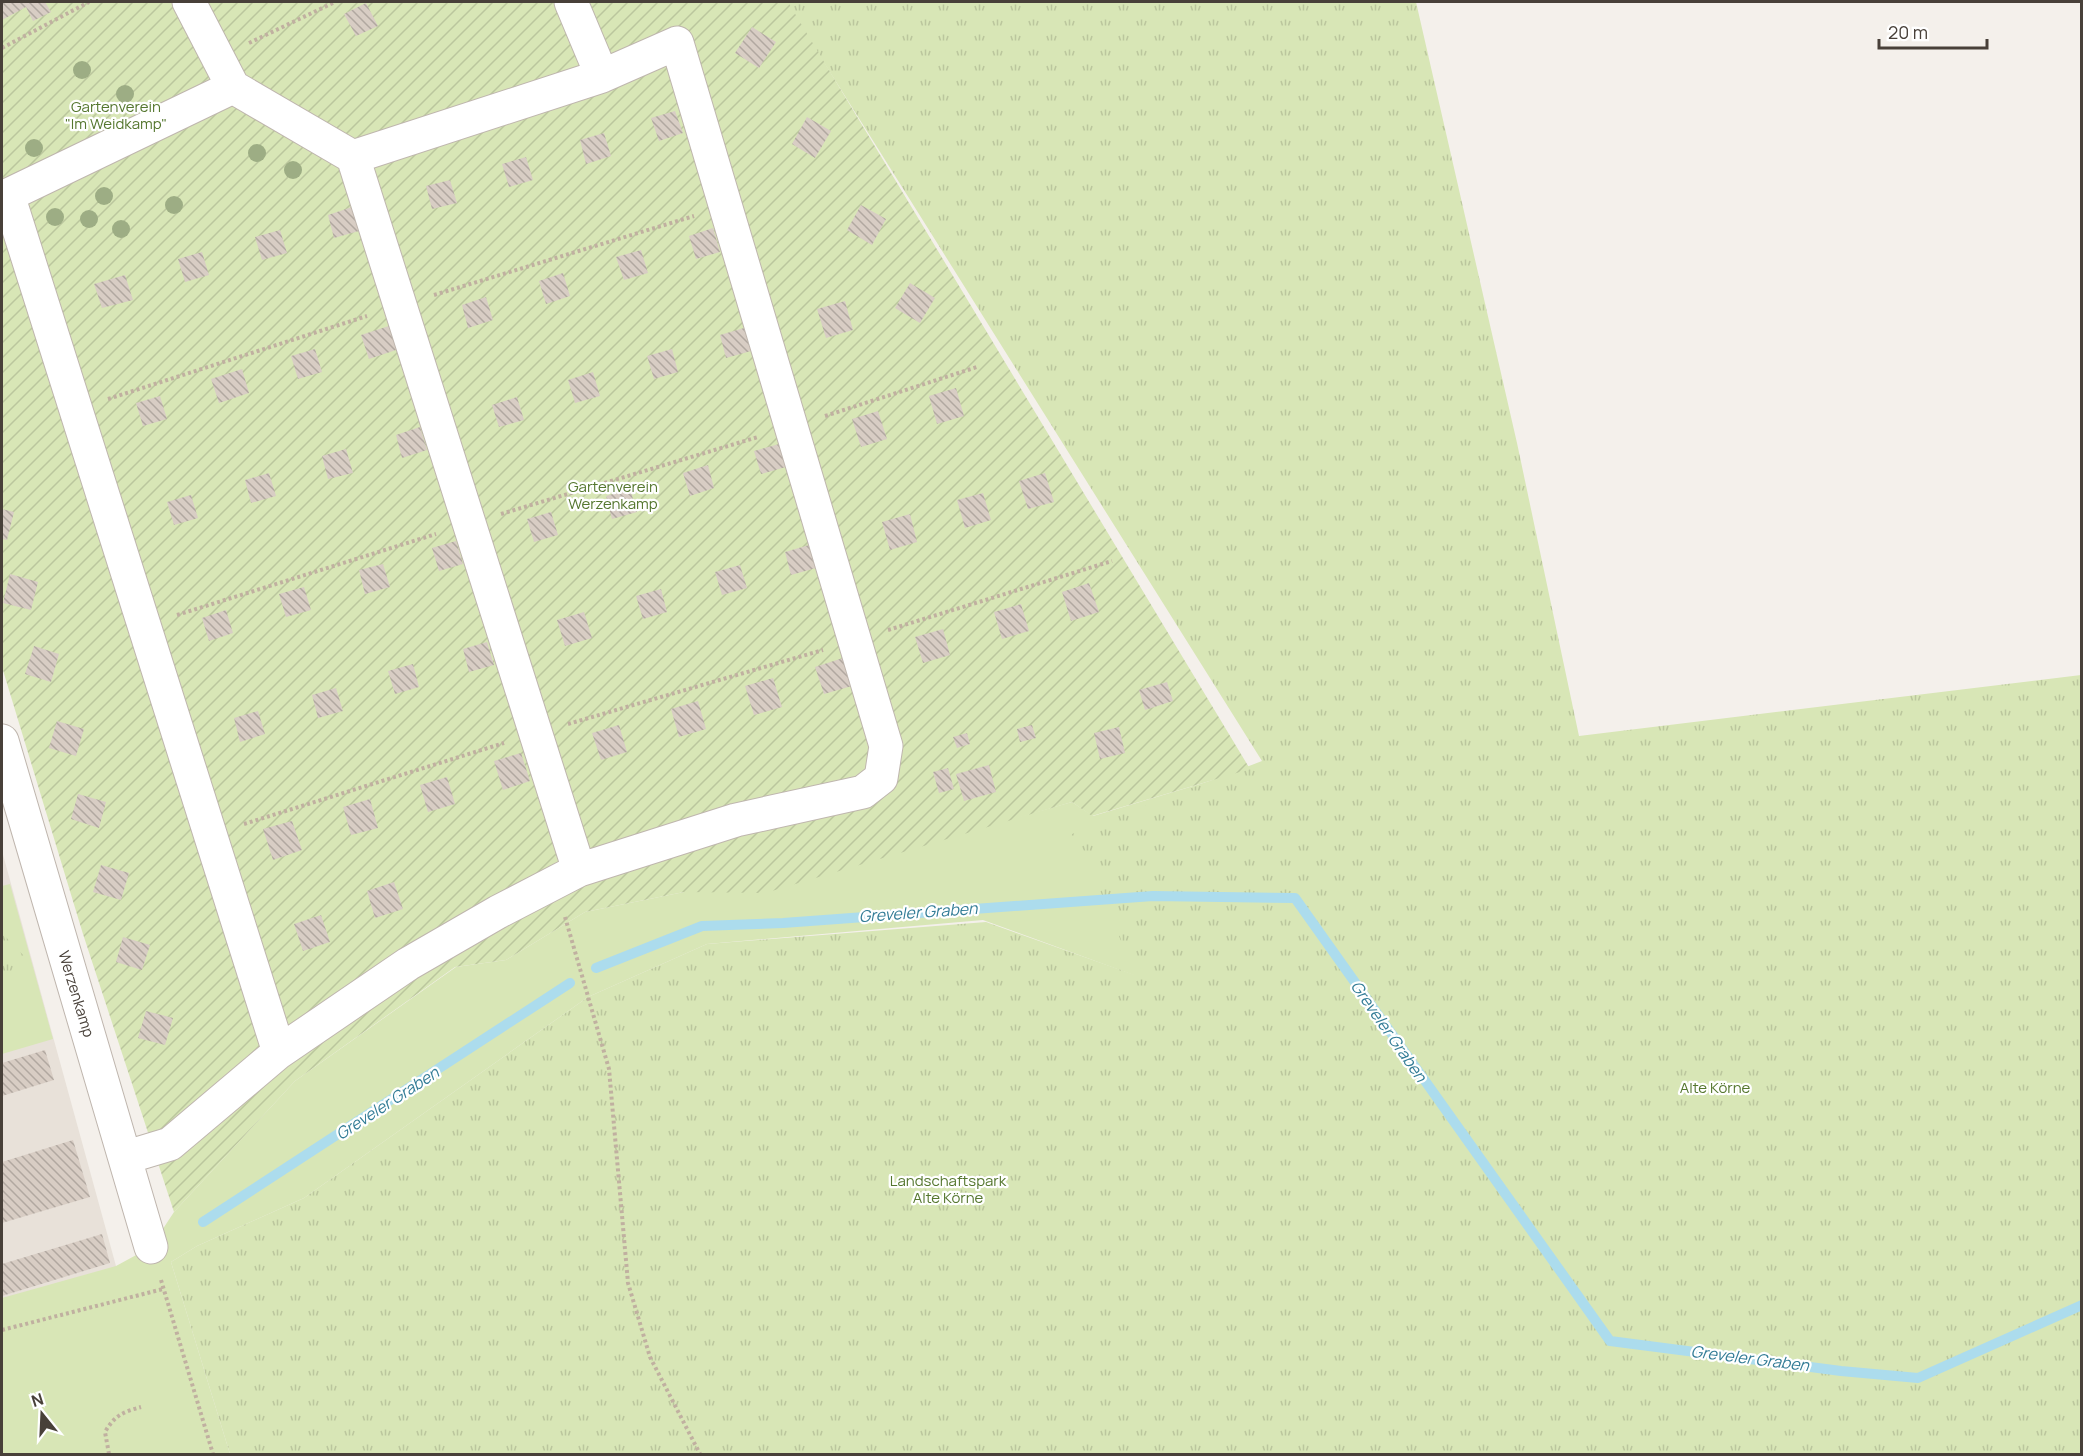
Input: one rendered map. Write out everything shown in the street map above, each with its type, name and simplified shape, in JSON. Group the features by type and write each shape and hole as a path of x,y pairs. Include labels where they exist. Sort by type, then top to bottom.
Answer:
{"street":[{"path":"189,2 233,87 353,157 579,870"},
{"path":"571,2 602,76"},
{"path":"127,1157 170,1144 279,1052 408,964 498,912 579,870 736,820 863,792 881,778 886,746 677,43 602,76 353,157"},
{"path":"233,87 5,196 279,1052"},
{"name":"Werzenkamp","path":"2,741 46,898 127,1157 151,1247"}],"path":[{"path":"2,48 89,2"},
{"path":"217,58 335,2"},
{"path":"142,626 469,523 792,427 977,367"},
{"path":"209,835 536,733 856,640 1112,561"},
{"path":"573,940 609,1069 628,1283 650,1358 700,1455"},
{"path":"151,1247 213,1455"},
{"path":"2,1330 163,1289"},
{"path":"109,1455 105,1432 111,1421 117,1414 141,1407"}],"shaded area":[{"path":"2,851 116,1266 179,1454 2,1454"}],"green space":[{"name":"Gartenverein Werzenkamp","path":"2,2 788,2 1250,769 1092,816 1072,802 765,893 684,892 585,912 506,960 455,967 295,1081 174,1212 83,934 2,667"},
{"name":"Alte Körne","path":"786,2 1416,2 1517,443 1579,736 2081,675 2081,1454 230,1454 171,1262 197,1246 304,1198 588,997 707,944 986,922 1135,975 1083,849 1063,853 1072,834 1262,761"},
{"path":"1250,769 1150,981 983,920 707,944 588,997 304,1198 197,1246 171,1262 230,1454 2,1454 2,1298 116,1266 151,1247 174,1212 295,1081 456,967 506,960 585,912 684,892 757,891 1072,802 1093,816"},
{"path":"10,884 53,1039 2,1054 2,886"},
{"path":"2,933 25,957 2,980"}],"building":[{"path":"2,2 45,2 51,12 33,21 26,7 2,20"},
{"path":"366,3 378,26 356,36 344,14"},
{"path":"752,27 776,42 759,68 735,53"},
{"path":"675,111 683,133 659,141 651,118"},
{"path":"807,117 831,131 815,158 792,144"},
{"path":"604,133 611,156 586,164 580,140"},
{"path":"526,157 533,180 509,187 502,164"},
{"path":"450,180 457,203 432,209 426,186"},
{"path":"861,205 886,219 872,245 847,230"},
{"path":"352,207 359,231 334,238 328,215"},
{"path":"713,228 720,252 696,259 689,236"},
{"path":"280,230 287,253 262,260 255,237"},
{"path":"641,250 648,273 624,280 616,257"},
{"path":"202,252 209,275 185,282 178,259"},
{"path":"563,273 570,296 546,304 539,281"},
{"path":"125,275 133,300 102,308 94,284"},
{"path":"910,283 935,298 920,323 895,308"},
{"path":"486,297 493,320 468,328 462,305"},
{"path":"845,301 853,330 826,338 817,309"},
{"path":"392,325 399,349 369,359 361,335"},
{"path":"744,328 751,351 726,358 720,335"},
{"path":"315,349 322,372 298,379 291,356"},
{"path":"672,349 678,372 654,379 647,356"},
{"path":"242,369 249,393 219,403 211,379"},
{"path":"593,372 600,396 575,403 568,380"},
{"path":"956,388 964,416 937,424 929,396"},
{"path":"160,396 167,419 143,426 136,403"},
{"path":"517,397 524,420 499,427 492,405"},
{"path":"878,411 887,439 861,447 852,419"},
{"path":"420,427 427,450 402,458 396,435"},
{"path":"779,444 786,467 761,474 754,451"},
{"path":"346,449 353,473 328,479 322,456"},
{"path":"708,465 714,488 690,496 683,473"},
{"path":"269,473 276,496 251,503 245,480"},
{"path":"1045,473 1054,502 1028,509 1019,481"},
{"path":"630,489 637,512 612,519 606,496"},
{"path":"983,493 991,520 965,528 957,500"},
{"path":"191,495 198,518 174,525 167,502"},
{"path":"2,509 14,512 7,540 2,539"},
{"path":"551,512 558,535 534,542 527,519"},
{"path":"910,514 917,542 890,550 882,522"},
{"path":"456,541 463,564 439,571 432,548"},
{"path":"809,545 816,568 791,575 785,552"},
{"path":"383,564 390,587 365,594 359,570"},
{"path":"740,565 747,588 722,595 715,572"},
{"path":"10,574 38,582 31,610 3,603"},
{"path":"1089,583 1099,612 1071,621 1062,592"},
{"path":"304,587 311,610 286,617 279,594"},
{"path":"661,589 667,612 643,619 636,596"},
{"path":"1021,604 1029,631 1002,639 994,612"},
{"path":"226,610 233,633 209,641 202,618"},
{"path":"584,612 592,638 565,646 557,620"},
{"path":"943,629 950,655 923,663 915,637"},
{"path":"487,642 494,665 469,672 463,649"},
{"path":"34,646 59,654 51,682 25,674"},
{"path":"843,658 852,686 824,694 815,667"},
{"path":"413,664 419,687 395,694 388,671"},
{"path":"773,678 782,707 754,715 745,686"},
{"path":"1167,682 1173,701 1145,710 1139,690"},
{"path":"336,688 343,711 318,718 312,695"},
{"path":"698,701 706,729 679,737 671,709"},
{"path":"258,711 265,734 240,742 234,718"},
{"path":"57,721 84,729 76,756 49,748"},
{"path":"619,725 627,752 601,760 592,733"},
{"path":"1032,725 1036,738 1020,742 1017,729"},
{"path":"1119,727 1125,753 1100,759 1094,733"},
{"path":"967,733 970,744 957,748 953,737"},
{"path":"521,753 530,781 503,790 494,761"},
{"path":"989,765 996,792 964,801 956,774"},
{"path":"948,768 954,789 939,793 933,772"},
{"path":"447,777 455,804 428,812 420,785"},
{"path":"78,794 106,802 99,828 71,819"},
{"path":"370,799 378,828 351,835 343,807"},
{"path":"292,821 302,850 273,860 263,829"},
{"path":"101,865 129,873 121,900 93,892"},
{"path":"394,882 403,909 375,918 367,891"},
{"path":"321,915 330,942 303,951 294,924"},
{"path":"123,937 150,945 142,970 116,962"},
{"path":"146,1011 173,1018 165,1045 138,1038"},
{"path":"45,1050 54,1080 2,1096 2,1063"},
{"path":"73,1140 90,1197 2,1223 2,1162"},
{"path":"102,1234 110,1263 2,1296 2,1264"}],"waterway":[{"name":"Greveler Graben","path":"596,968 702,926 783,923 1153,896 1295,898 1610,1341 1841,1371 1918,1378 2082,1305"},
{"name":"Greveler Graben","path":"203,1222 570,983"}],"park label":[{"name":"Gartenverein \"Im Weidkamp\"","path":"116,116"},
{"name":"Landschaftspark Alte Körne","path":"948,1190"}]}
